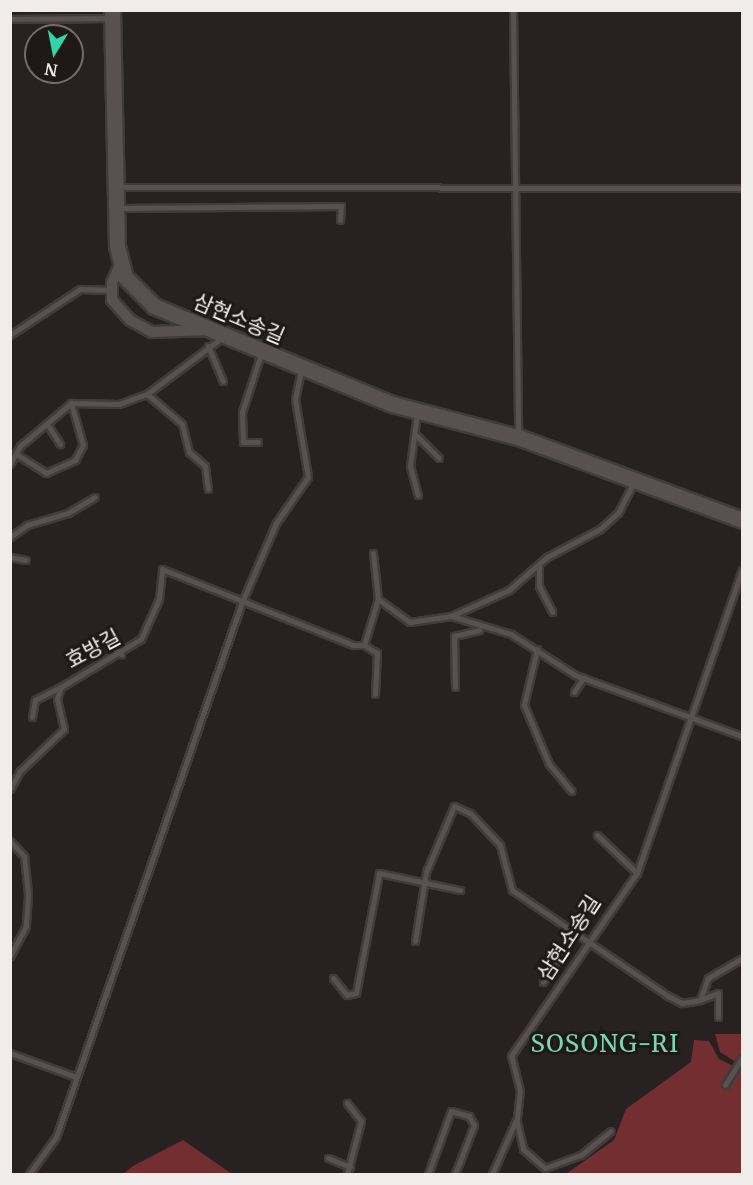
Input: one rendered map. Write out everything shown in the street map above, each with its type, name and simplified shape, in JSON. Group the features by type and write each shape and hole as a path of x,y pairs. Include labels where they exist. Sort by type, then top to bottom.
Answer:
{"street":[{"name":"삼현소송길","path":"112,14 113,208 120,265 136,291 154,306 220,332 261,354 303,366 417,413 518,436 742,520"},
{"path":"120,265 111,290 130,320 152,332 220,332"}],"lane":[{"path":"513,10 513,188 518,436"},
{"path":"10,19 112,14"},
{"path":"113,187 742,188"},
{"path":"113,208 341,206 340,220"},
{"path":"10,335 80,288 111,290"},
{"path":"10,464 16,454 46,424 71,403 119,404 147,394 208,346 220,332"},
{"path":"208,346 223,381"},
{"path":"258,442 243,442 242,412 261,354"},
{"path":"29,1174 56,1137 242,602 276,523 308,477 295,399 303,366"},
{"path":"147,394 182,424 189,452 206,466 208,489"},
{"path":"16,454 46,473 75,459 83,445 71,403"},
{"path":"417,413 417,436 410,466 418,495"},
{"path":"46,424 60,444"},
{"path":"417,436 439,458"},
{"path":"378,599 410,622 451,616 509,590 539,565 609,522 635,480"},
{"path":"10,537 27,525 68,513 95,497"},
{"path":"364,645 378,599 373,553"},
{"path":"10,557 26,560"},
{"path":"539,565 538,586 552,612"},
{"name":"효방길","path":"10,789 20,771 64,729 57,699 61,687 121,654 141,639 159,599 162,569 242,602"},
{"name":"삼현소송길","path":"492,1174 518,1118 520,1091 512,1056 637,873 742,570"},
{"path":"242,602 364,645 377,652 375,694"},
{"path":"451,616 484,628 511,634 583,678 742,736"},
{"path":"455,687 454,636 484,628"},
{"path":"109,644 121,654"},
{"path":"537,649 524,705 549,764 572,791"},
{"path":"574,692 583,678"},
{"path":"32,717 38,696 61,687"},
{"path":"415,941 425,881 454,806 470,813 500,845 512,890 573,934 675,1000 700,1000 718,993 718,1017"},
{"path":"597,835 637,873"},
{"path":"10,841 24,856 28,895 26,926 10,956"},
{"path":"333,978 347,995 356,993 379,873 460,890"},
{"path":"543,982 573,934"},
{"path":"700,1000 708,978 742,958"},
{"path":"10,1053 76,1077"},
{"path":"724,1084 742,1058"},
{"path":"347,1103 361,1121 347,1174"},
{"path":"428,1174 451,1111 469,1116 474,1125 456,1174"},
{"path":"518,1118 523,1149 545,1168 581,1155 611,1131"},
{"path":"328,1158 350,1167"}],"shaded area":[{"path":"715,1034 742,1034 742,1066 720,1052"},
{"path":"694,1040 709,1041 719,1059 742,1070 742,1174 566,1174 614,1140 626,1109 691,1062"},
{"path":"183,1140 232,1174 123,1174 133,1166"}],"district":[{"name":"SOSONG-RI","path":"605,1044"}]}
